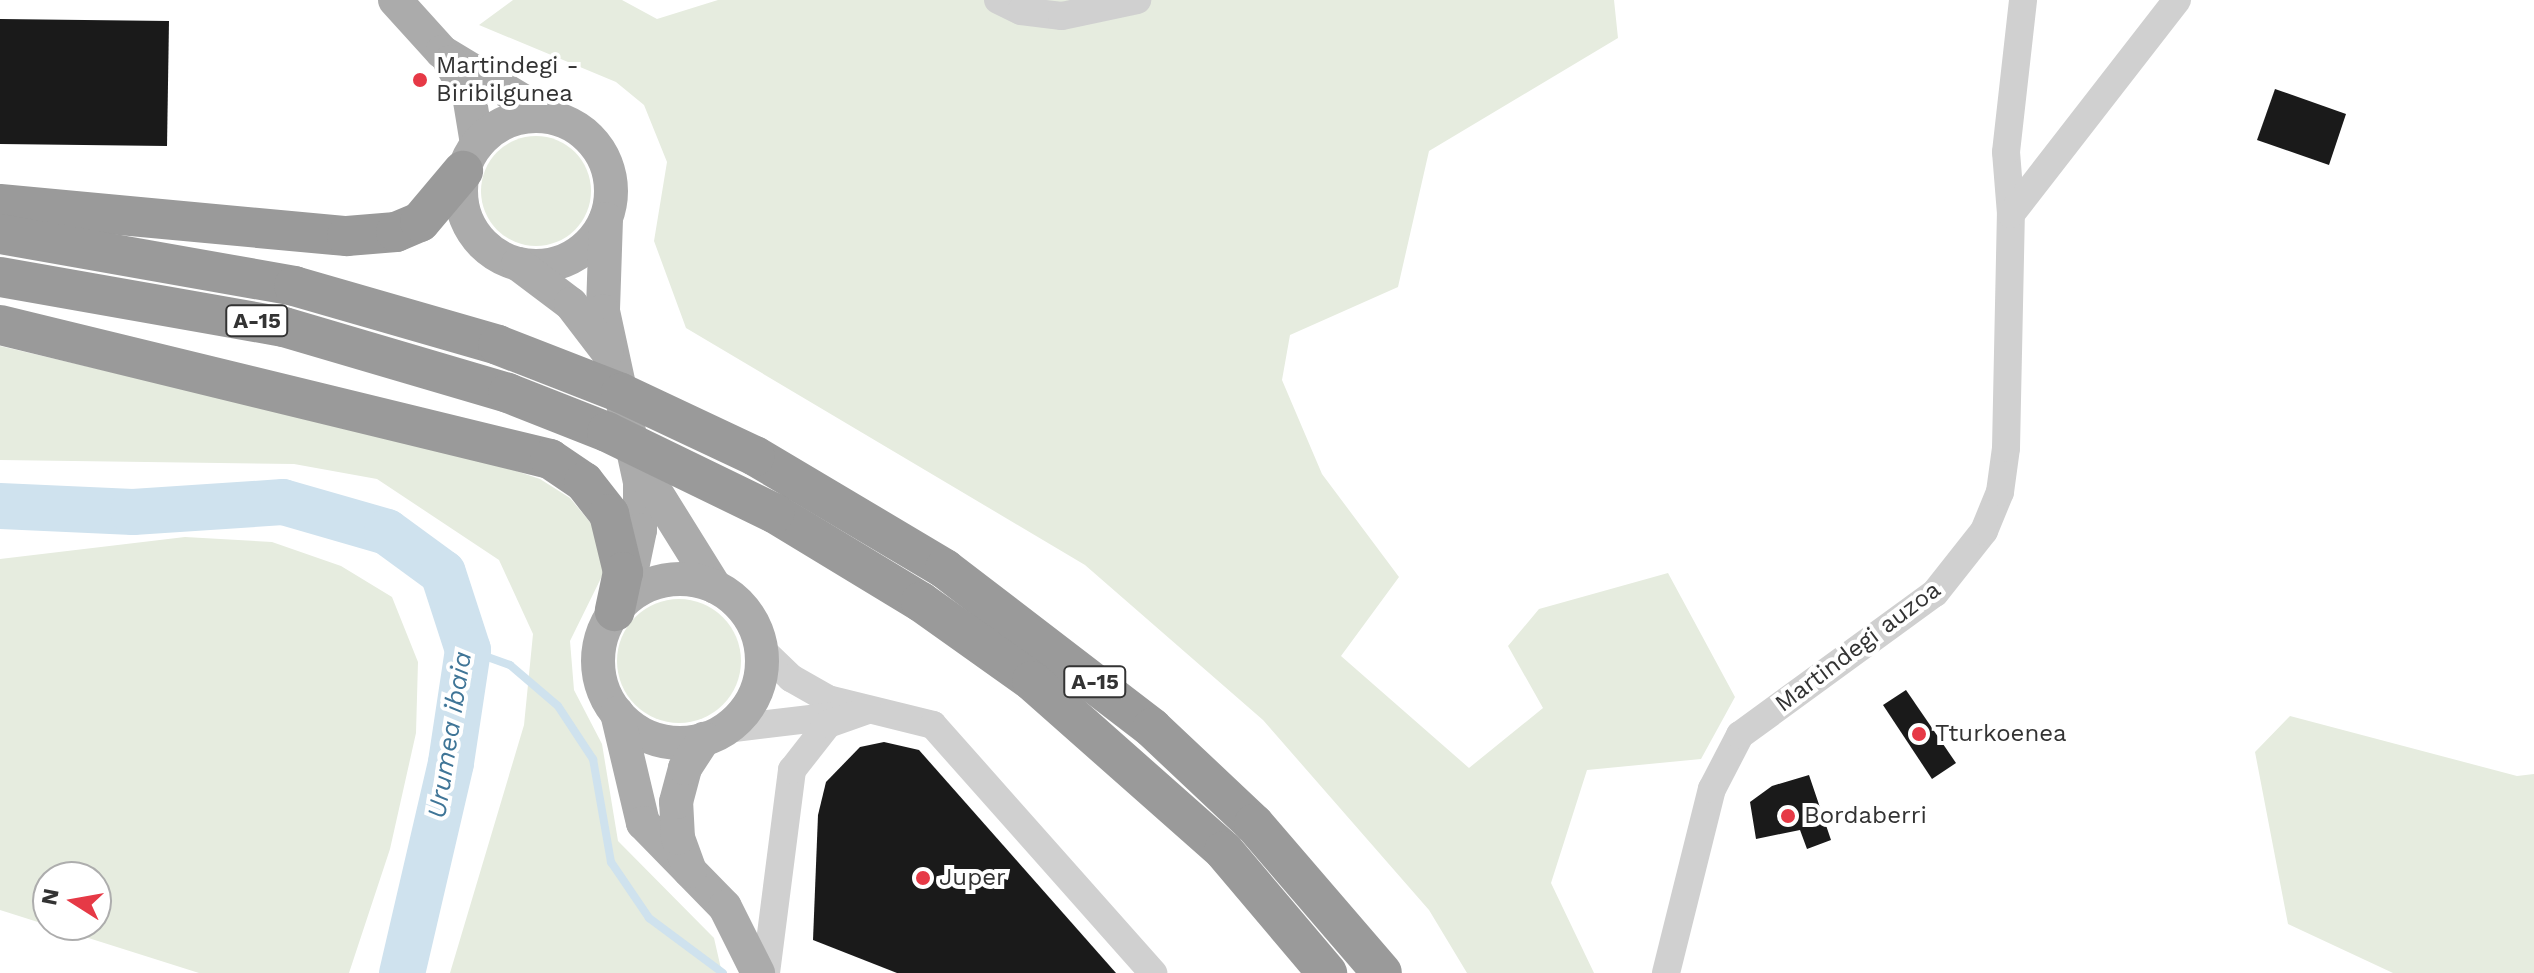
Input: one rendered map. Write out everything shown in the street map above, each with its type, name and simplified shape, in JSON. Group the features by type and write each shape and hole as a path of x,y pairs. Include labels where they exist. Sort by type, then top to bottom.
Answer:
{"highway":[{"path":"0,204 360,235 396,232 420,222 470,158"},
{"name":"A-15","path":"0,234 294,286 498,345 621,393 755,456 945,569 1152,728 1254,824 1382,973"},
{"name":"A-15","path":"0,277 284,327 508,393 607,432 774,513 921,602 1032,681 1224,851 1327,973"},
{"path":"0,325 550,459 591,489 617,533 623,572 620,606"}],"main road":[{"path":"395,0 442,52 469,95 470,158 461,195 472,229 496,255 518,264 571,304 612,358"},
{"path":"442,52 548,116 588,136 601,153 611,197 606,218 601,287 612,358 637,458 640,530 620,606 599,651 602,684 617,713 643,823 725,907 758,973"},
{"path":"470,158 509,120 548,116"},
{"path":"518,264 539,266 579,252 606,218"},
{"path":"637,458 664,514 715,587 750,618 761,649 754,695 685,768 676,802 678,838 690,871"},
{"path":"620,606 659,582 715,587"},
{"path":"617,713 656,740 715,734"}],"street":[{"path":"998,0 1062,16 1137,0"},
{"name":"Martindegi auzoa","path":"1666,973 1712,789 1740,735 1935,593 1984,531 2000,492 2006,448 2011,214 2006,152 2023,0"},
{"path":"2011,214 2177,0"},
{"path":"761,649 809,690 858,712"},
{"path":"766,973 786,788 812,737 858,712"},
{"path":"715,734 858,712 910,715 950,740 1153,973"}],"shaded area":[{"path":"513,0 622,0 657,19 718,0 1614,0 1618,38 1429,151 1398,287 1290,335 1282,380 1322,474 1399,577 1341,656 1469,768 1543,708 1508,646 1539,609 1668,573 1735,697 1701,759 1587,770 1551,883 1594,973 1467,973 1429,910 1263,720 1085,565 686,328 654,241 667,162 644,105 616,82 479,25"},
{"path":"536,136 557,140 575,152 587,170 591,191 587,212 575,230 557,242 536,246 515,242 497,230 485,212 481,191 485,170 497,152 515,140"},
{"path":"0,346 474,457 540,479 570,498 599,533 604,572 570,641 574,690 602,744 618,841 714,938 722,973 450,973 524,725 533,634 499,560 377,479 294,464 0,460"},
{"path":"185,537 272,542 341,566 392,597 418,662 416,733 390,849 349,973 199,973 98,941 112,941 112,861 32,861 32,920 0,910 0,559"},
{"path":"679,599 703,604 723,617 736,637 741,661 736,685 723,705 703,718 679,723 655,718 635,705 622,685 617,661 622,637 635,617 655,604"},
{"path":"2290,716 2517,776 2534,774 2534,973 2393,973 2288,924 2255,752"}],"building":[{"path":"0,19 169,21 167,146 0,144"},
{"path":"2275,89 2346,114 2329,165 2257,140"},
{"name":"Tturkoenea","path":"1906,690 1956,763 1932,779 1883,705"},
{"name":"Juper","path":"884,742 919,750 1116,973 897,973 813,940 818,815 826,782 860,747"},
{"name":"Bordaberri","path":"1809,775 1831,840 1807,849 1800,830 1756,839 1750,802 1772,786"}],"waterway":[{"name":"Urumea ibaia","path":"0,506 133,512 283,502 387,532 443,573 468,650 451,763 402,973"},
{"path":"468,650 510,665 558,706 593,759 611,862 649,918 723,973"}],"place":[{"name":"Martindegi - Biribilgunea","path":"420,80"},
{"name":"Tturkoenea","path":"1919,734"},
{"name":"Bordaberri","path":"1788,816"},
{"name":"Juper","path":"923,878"}]}
